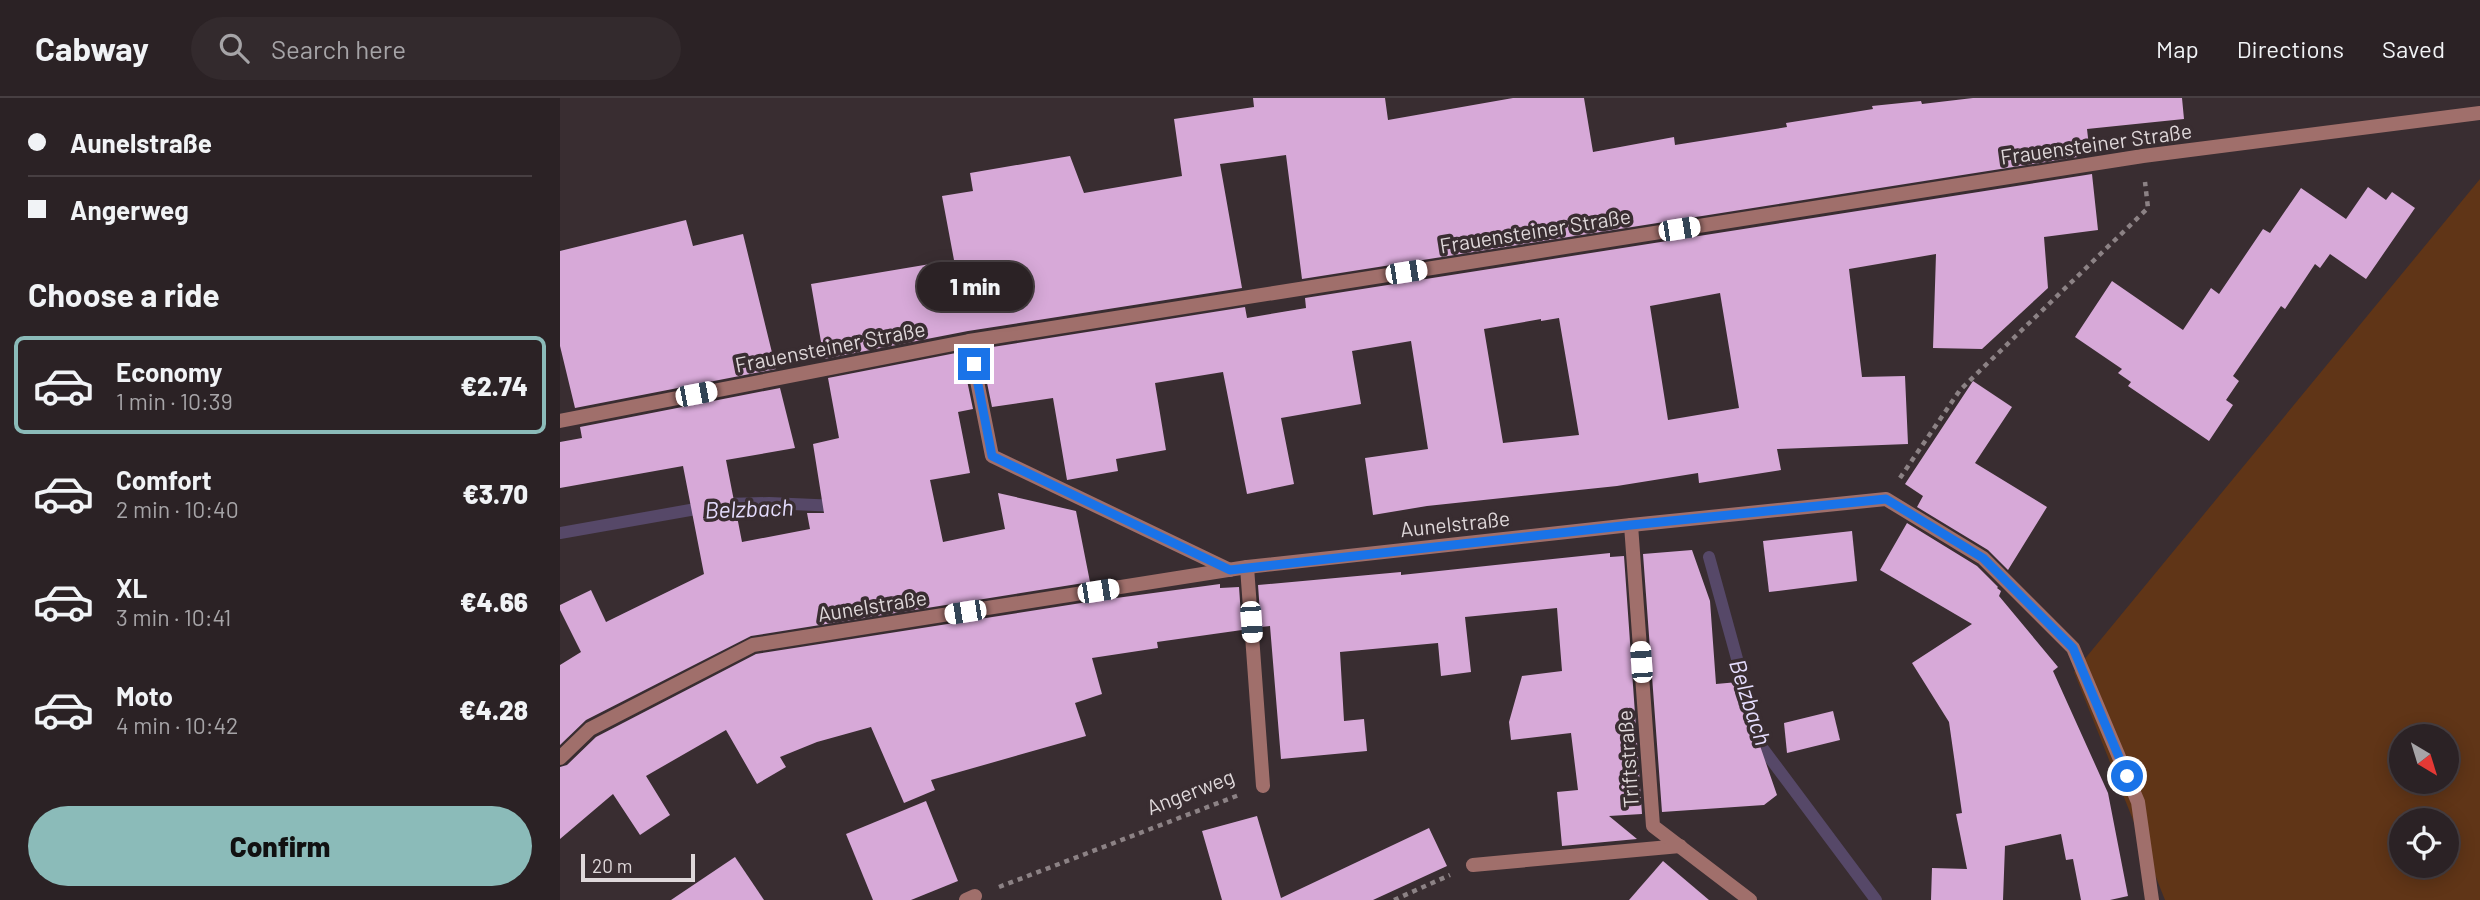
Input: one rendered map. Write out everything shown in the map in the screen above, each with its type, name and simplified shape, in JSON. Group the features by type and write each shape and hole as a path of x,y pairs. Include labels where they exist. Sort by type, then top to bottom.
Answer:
{"street":[{"name":"Frauensteiner Straße","path":"560,421 969,341 2143,156 2480,113"},
{"path":"969,341 992,456 1230,570"},
{"path":"1886,499 1983,558 2073,648 2138,802 2152,900"},
{"name":"Aunelstraße","path":"560,758 590,729 753,645 1230,570 1886,499"},
{"name":"Triftstraße","path":"1631,525 1653,826 1750,900"},
{"name":"Angerweg","path":"1247,568 1263,786"},
{"path":"1473,865 1680,846"}],"path":[{"path":"1886,499 1960,390 2148,208 2143,156"},
{"name":"Angerweg","path":"971,898 1263,786"},
{"path":"1394,900 1473,865"}],"shaded area":[{"path":"2480,179 2480,900 2165,900 2074,672"}],"building":[{"path":"1253,98 1385,98 1388,120 1513,98 1584,98 1593,152 1674,137 1675,145 1787,127 1786,123 1873,109 1872,106 1973,98 2182,98 2184,119 2087,129 2090,155 1302,279 1286,155 1220,164 1242,288 968,331 824,359 811,284 954,260 942,196 973,191 970,173 1070,156 1084,193 1182,176 1174,119 1254,107"},
{"path":"2092,174 2098,230 2044,237 2048,288 1982,349 1933,348 1936,254 1849,269 1862,377 1905,376 1908,444 1777,449 1781,470 1699,483 1698,473 1617,486 1427,506 1373,515 1365,458 1428,449 1411,341 1352,351 1361,404 1281,418 1294,484 1247,494 1223,372 1155,383 1166,450 1116,459 1118,471 1067,480 1053,398 992,407 980,349 1245,307 1247,318 1306,308 1305,298","holes":["1720,293 1739,408 1668,420 1650,306","1559,318 1579,435 1503,443 1484,329"]},
{"path":"2368,187 2386,200 2392,192 2415,208 2366,279 2330,254 2320,268 2315,264 2285,309 2281,306 2233,376 2239,381 2226,400 2233,405 2209,441 2128,386 2131,382 2118,373 2122,369 2075,337 2112,281 2183,330 2211,288 2219,294 2263,229 2270,233 2301,188 2346,219"},
{"path":"686,220 693,246 743,234 776,369 575,408 560,346 560,251"},
{"path":"961,352 973,409 958,412 970,473 930,480 943,542 1005,529 998,493 1076,511 1090,582 751,636 586,720 560,745 560,665 581,652 560,605 591,590 606,622 704,574 683,466 560,488 560,442 582,438 580,427 780,388 795,448 726,460 742,542 810,529 807,513 824,513 813,444 839,438 828,378"},
{"path":"1973,381 2012,407 1975,463 2047,507 2008,570 1988,550 1917,507 1923,496 1905,484"},
{"path":"1907,523 1977,566 1998,587 2001,591 1999,596 2058,667 2053,671 2108,793 2128,896 2110,900 2081,900 2073,859 2066,860 2061,834 2005,846 2003,900 1931,900 1932,868 1967,869 1956,814 1962,813 1949,722 1912,663 1972,624 1880,570"},
{"path":"1852,531 1857,581 1769,592 1763,541"},
{"path":"1692,550 1710,601 1716,684 1738,682 1777,795 1764,805 1662,812 1643,554"},
{"path":"1610,553 1610,557 1624,556 1642,814 1609,816 1637,839 1562,846 1557,792 1578,790 1571,733 1511,740 1509,722 1522,676 1562,671 1557,608 1465,617 1471,672 1441,676 1438,643 1340,652 1344,721 1364,719 1367,751 1281,759 1270,626 1261,627 1258,585 1401,572 1401,575"},
{"path":"1220,584 1220,588 1239,587 1242,630 1157,642 1158,648 1092,658 1102,694 1075,703 1086,736 931,780 935,790 904,803 871,727 817,742 780,757 786,767 757,784 726,730 646,776 670,815 640,835 613,794 560,839 560,767 567,765 596,737 756,654"},
{"path":"1833,711 1840,740 1787,753 1784,723"},
{"path":"926,801 958,881 911,900 873,900 846,834"},
{"path":"1257,816 1281,898 1429,828 1447,866 1373,900 1222,900 1202,831"},
{"path":"735,857 764,900 671,900"},
{"path":"1663,861 1709,900 1629,900"}],"waterway":[{"name":"Belzbach","path":"560,533 724,504 838,506"},
{"name":"Belzbach","path":"1709,557 1761,746 1876,900"}],"route":[{"path":"974,364 992,456 1230,570 1886,499 1983,558 2073,648 2127,776"}]}
